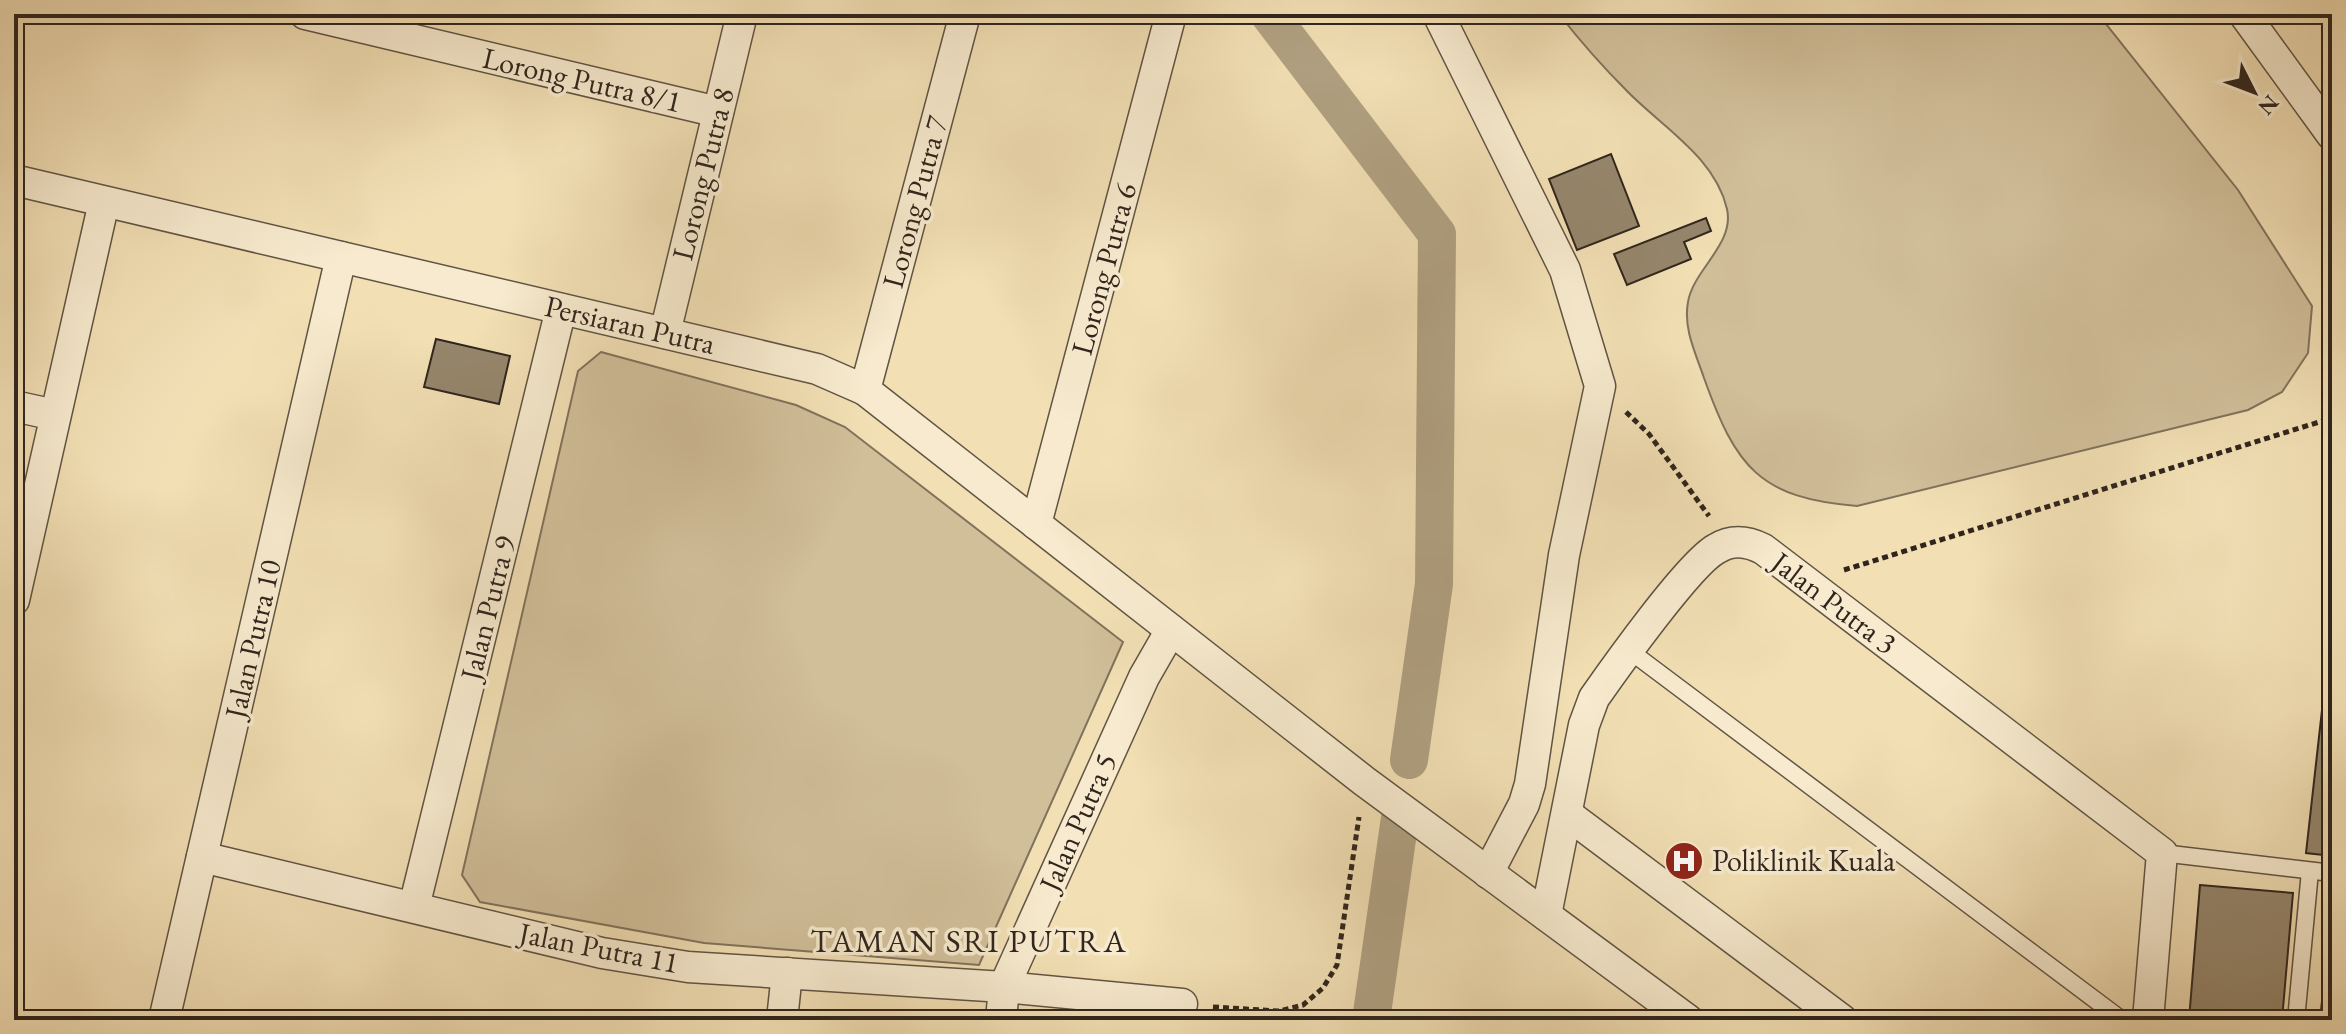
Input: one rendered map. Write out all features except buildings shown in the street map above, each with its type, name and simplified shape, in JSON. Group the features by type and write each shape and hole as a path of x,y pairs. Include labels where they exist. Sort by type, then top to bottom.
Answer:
{"street":[{"name":"Lorong Putra 8/1","path":"305,14 718,112"},
{"name":"Lorong Putra 8","path":"665,333 742,14"},
{"name":"Lorong Putra 7","path":"865,390 965,14"},
{"name":"Lorong Putra 6","path":"1036,524 1171,14"},
{"path":"1438,14 1565,270 1600,386 1564,555 1530,784 1524,804 1488,873"},
{"path":"2244,14 2332,135"},
{"name":"Persiaran Putra","path":"14,180 817,369 865,390 1364,781 1688,1020"},
{"path":"14,600 104,202"},
{"name":"Jalan Putra 10","path":"164,1020 341,257"},
{"name":"Jalan Putra 9","path":"414,907 561,309"},
{"path":"14,406 55,415"},
{"path":"1546,915 1584,725 1594,698 1701,561 1731,542"},
{"name":"Jalan Putra 3","path":"1731,542 1749,542 1763,549 2162,853"},
{"name":"Jalan Putra 5","path":"1001,1020 1004,987 1144,677 1171,630"},
{"path":"1567,814 1842,1020"},
{"path":"2148,1020 2162,853"},
{"name":"Jalan Putra 11","path":"202,857 602,953 688,967 1004,987 1182,1004"},
{"path":"782,1020 787,973"}],"lane":[{"path":"1630,651 2122,1020"},
{"path":"2162,853 2332,873"},
{"path":"2296,1020 2310,871"}],"path":[{"path":"1600,386 1649,434 1673,471 1731,542"},
{"path":"1806,582 2332,418"},
{"path":"1182,1004 1279,1011 1303,1005 1323,988 1337,965 1364,781"}],"shaded area":[{"path":"1559,14 2098,14 2238,190 2312,306 2308,353 2282,392 2248,410 1857,506 1796,495 1774,485 1741,456 1716,409 1689,332 1687,312 1691,290 1725,234 1728,222 1721,190 1699,158 1618,82"},
{"path":"601,352 796,405 845,427 1123,642 979,965 704,943 480,902 462,875 578,371"}],"waterway":[{"path":"1269,14 1437,234 1434,584 1409,760"},
{"path":"1371,1020 1400,818"}],"place":[{"name":"Poliklinik Kuala","path":"1684,861"}],"district":[{"name":"TAMAN SRI PUTRA","path":"969,941"}]}
